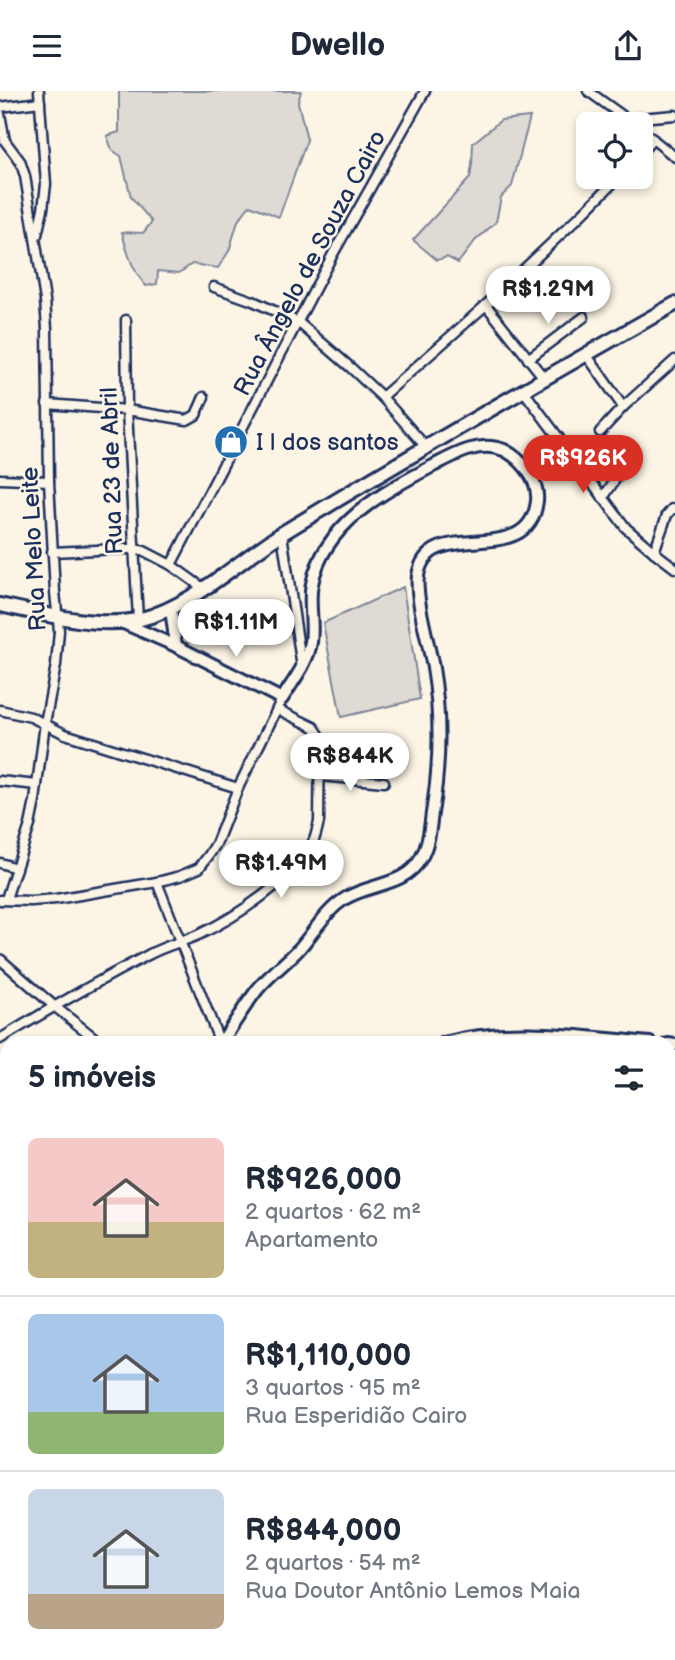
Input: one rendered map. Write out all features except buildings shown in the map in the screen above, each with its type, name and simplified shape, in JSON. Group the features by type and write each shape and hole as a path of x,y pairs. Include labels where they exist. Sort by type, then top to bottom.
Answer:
{"main road":[{"path":"0,605 59,617 121,622 138,620 171,609 282,534 523,390 675,304"},
{"path":"121,622 176,646 280,704 302,668 311,642 310,595 315,572 328,546 360,510 390,489 469,449 492,447 505,451 527,469 535,482 537,503 530,523 523,530 505,539 446,545 435,549 418,573 417,583 433,668 439,732 432,815 428,839 420,861 401,878 350,896 328,912 295,953 258,990 226,1036"},
{"path":"171,609 176,646"}],"street":[{"path":"36,238 46,184 39,91"},
{"path":"588,91 617,112"},
{"name":"Rua Ângelo de Souza Cairo","path":"171,565 333,254 424,92"},
{"path":"0,107 40,102"},
{"name":"Rua Melo Leite","path":"0,114 5,141 23,166 45,300 48,481 59,617 56,665 35,801 16,868 3,899"},
{"path":"653,118 675,115"},
{"path":"653,139 675,156"},
{"path":"382,397 486,305 607,189"},
{"path":"214,286 298,322 382,397 426,447"},
{"path":"486,305 544,378"},
{"path":"528,359 584,317"},
{"name":"Rua 23 de Abril","path":"126,320 127,410 138,620"},
{"path":"586,354 623,407"},
{"path":"600,432 623,407 673,364"},
{"path":"523,390 626,528 675,568"},
{"path":"47,404 127,410 187,420 196,415 204,397"},
{"path":"603,498 626,463"},
{"path":"0,479 48,481"},
{"path":"654,552 667,515 675,509"},
{"path":"282,534 302,668"},
{"path":"52,552 134,549 144,551 171,565 203,588"},
{"path":"3,899 56,899 157,882 191,872 205,862 216,844 238,788 280,704 319,733 320,801 316,835 304,856 267,894 214,927 152,953 5,1036"},
{"path":"0,710 23,714 65,734 238,788"},
{"path":"320,776 384,782"},
{"path":"0,781 37,785"},
{"path":"0,863 16,868"},
{"path":"157,882 218,1036"},
{"path":"0,959 92,1036"}],"shaded area":[{"path":"119,91 301,91 298,102 307,140 279,217 250,205 238,221 229,251 218,268 192,264 179,273 158,271 157,284 146,286 128,254 122,232 143,233 152,222 131,197 121,156 112,150 107,136 119,132"},
{"path":"530,117 512,186 501,197 496,222 475,241 458,263 447,257 437,260 413,240 470,178 473,143 501,120"},
{"path":"403,587 420,699 341,717 323,623"}],"place":[{"name":"I l dos santos","path":"231,442"}]}
